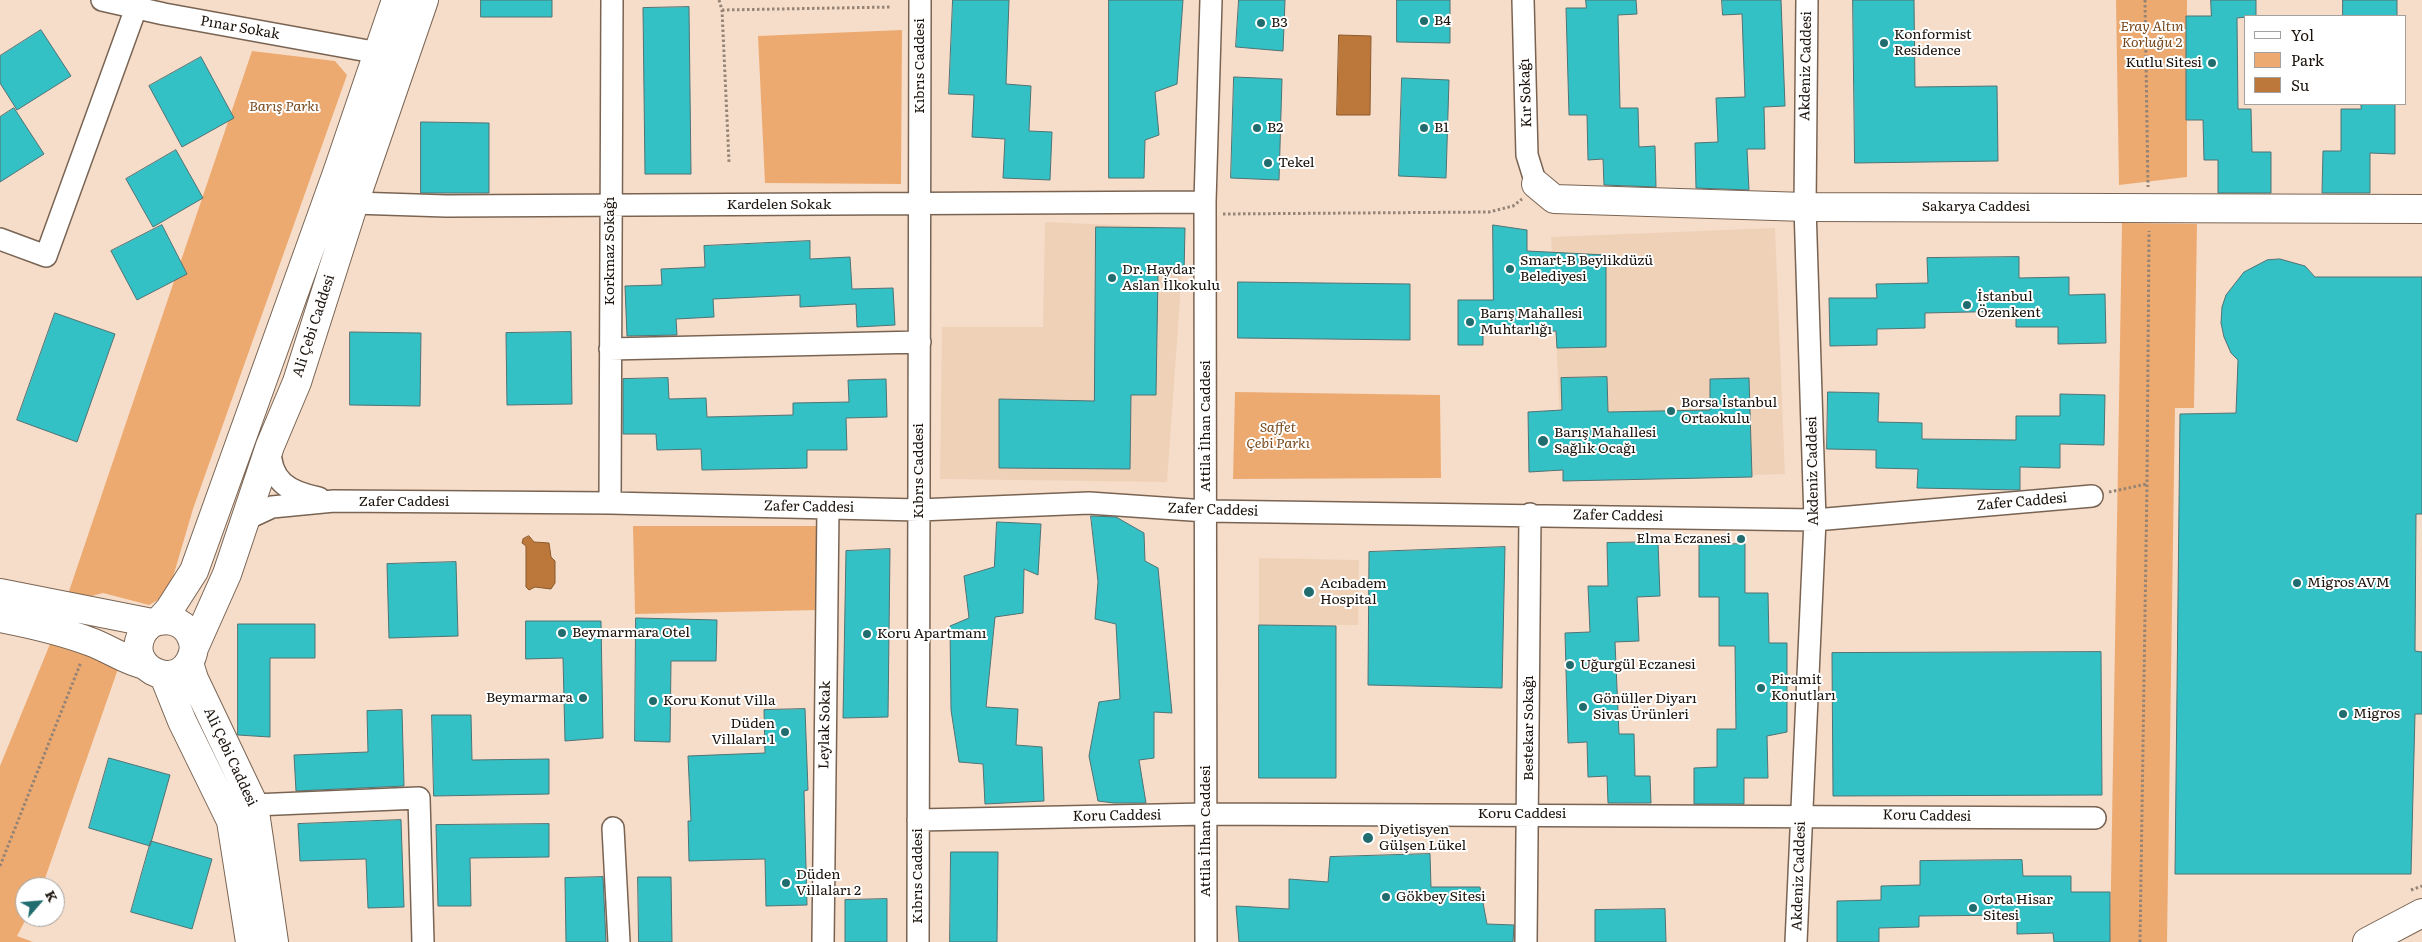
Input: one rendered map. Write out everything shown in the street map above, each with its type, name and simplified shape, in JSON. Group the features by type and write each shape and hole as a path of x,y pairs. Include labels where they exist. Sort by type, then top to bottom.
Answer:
{"main road":[{"name":"Ali Çebi Caddesi","path":"250,942 231,821 182,721 154,671 139,651 139,643 146,628 155,622 194,571 379,53 396,0"},
{"name":"Ali Çebi Caddesi","path":"192,655 227,574 270,446 297,382 354,203 424,0"},
{"name":"Sakarya Caddesi","path":"1538,185 1554,199 1805,207 2422,209"},
{"path":"0,593 155,622"},
{"path":"0,618 92,642 154,671 182,670 192,655"},
{"name":"Ali Çebi Caddesi","path":"155,622 177,622 190,632 194,679 254,805 274,942"},
{"path":"2381,939 2417,902"}],"street":[{"name":"Pınar Sokak","path":"102,0 379,53"},
{"name":"Korkmaz Sokağı","path":"610,503 612,0"},
{"name":"Kıbrıs Caddesi","path":"918,942 920,0"},
{"name":"Attila İlhan Caddesi","path":"1206,942 1205,208 1211,0"},
{"name":"Kır Sokağı","path":"1523,0 1528,155 1538,185"},
{"name":"Akdeniz Caddesi","path":"1796,942 1815,520 1805,207 1807,0"},
{"path":"0,239 46,256 136,8"},
{"name":"Kardelen Sokak","path":"354,203 446,206 920,205 1205,208"},
{"path":"610,349 920,342"},
{"path":"270,446 272,469 279,481 306,496 334,501"},
{"name":"Zafer Caddesi","path":"334,501 610,503 919,510 1089,502 1206,511 1530,514 1815,520 2092,496"},
{"path":"244,520 272,507 334,501"},
{"name":"Leylak Sokak","path":"823,942 828,508"},
{"name":"Bestekar Sokağı","path":"1526,942 1530,514"},
{"path":"254,805 419,798 423,942"},
{"name":"Koru Caddesi","path":"918,820 1206,814 1801,815 2095,818"},
{"path":"614,828 619,942"}],"path":[{"path":"719,0 722,10 729,162"},
{"path":"2140,942 2148,484 2149,207 2146,0"},
{"path":"722,10 892,7"},
{"path":"1205,208 1489,212 1513,206 1538,185"},
{"path":"2092,496 2148,484"},
{"path":"0,866 84,654 92,642"},
{"path":"2417,902 2422,886"}],"shaded area":[{"path":"1045,222 1185,228 1167,482 940,479 942,327 1043,327"},
{"name":"Borsa İstanbul Ortaokulu","path":"1775,228 1785,474 1563,481 1551,237"},
{"name":"Acıbadem Hospital","path":"1259,558 1359,560 1358,625 1259,625"}],"green space":[{"name":"Eray Altın Korluğu 2","path":"2116,0 2187,0 2187,177 2119,185"},
{"path":"902,30 901,184 765,183 758,36"},
{"name":"Barış Parkı","path":"252,51 335,61 347,75 193,509 168,594 149,605 103,593 65,603"},
{"path":"2122,223 2197,224 2194,408 2175,408 2167,942 2110,942"},
{"name":"Saffet Çebi Parkı","path":"1235,392 1440,395 1441,478 1233,479"},
{"path":"633,526 818,526 819,610 635,614"},
{"path":"50,644 119,666 45,877 15,877 15,927 22,927 17,936 33,942 0,942 0,766"}],"water":[{"path":"1339,35 1371,36 1370,115 1337,115"},
{"path":"529,536 534,542 549,543 551,557 555,561 555,583 551,589 535,587 529,590 526,587 526,546 522,543 523,539"}],"building":[{"path":"481,0 552,0 552,17 481,17"},
{"path":"953,0 1009,0 1006,84 1031,86 1029,131 1052,132 1050,180 1003,178 1005,139 972,137 974,95 949,94"},
{"path":"1109,0 1183,0 1177,84 1155,92 1159,135 1145,140 1144,178 1109,178"},
{"name":"B3","path":"1239,0 1285,0 1283,51 1236,47"},
{"name":"B4","path":"1397,0 1450,0 1450,43 1397,42"},
{"path":"1586,0 1636,0 1637,14 1618,15 1620,108 1638,108 1639,147 1655,146 1656,187 1604,185 1603,159 1588,160 1587,115 1569,115 1566,8 1586,8"},
{"path":"1722,0 1781,0 1785,106 1764,107 1765,149 1747,149 1749,190 1696,188 1695,143 1718,142 1716,98 1745,97 1742,14 1723,15"},
{"name":"Konformist Residence","path":"1853,0 1914,0 1915,87 1997,86 1998,161 1855,163"},
{"name":"Kutlu Sitesi","path":"2211,0 2256,0 2256,15 2244,15 2244,17 2237,18 2238,109 2251,109 2252,152 2271,152 2271,193 2218,193 2218,160 2204,160 2203,120 2186,120 2186,16 2211,16"},
{"path":"2343,0 2397,0 2397,15 2343,15"},
{"path":"689,7 691,174 645,174 643,8"},
{"path":"41,30 71,76 17,110 0,83 0,56"},
{"path":"201,57 234,118 182,147 149,86"},
{"name":"B2","path":"1234,77 1282,79 1279,180 1231,178"},
{"name":"B1","path":"1402,78 1449,80 1446,178 1399,176"},
{"path":"2361,105 2395,105 2395,154 2370,153 2370,193 2322,193 2323,151 2341,151 2341,109 2361,109"},
{"path":"14,108 44,154 0,182 0,117"},
{"path":"421,122 489,123 489,193 421,193"},
{"path":"176,150 203,198 153,227 126,179"},
{"path":"162,225 187,274 137,300 111,251"},
{"path":"1493,225 1527,230 1527,251 1606,255 1606,347 1557,348 1556,331 1483,334 1483,345 1458,345 1458,300 1493,300"},
{"path":"1096,227 1185,228 1184,274 1158,273 1156,395 1131,395 1130,469 999,468 999,399 1094,401"},
{"path":"810,241 810,259 850,257 852,289 893,288 895,325 857,327 856,304 800,307 800,295 713,299 714,317 676,319 677,335 627,336 625,286 662,285 661,269 705,267 704,246"},
{"name":"İstanbul Özenkent","path":"2019,257 2019,278 2069,277 2069,295 2105,294 2106,343 2058,344 2058,327 2016,327 2016,311 1925,313 1925,328 1877,329 1877,345 1830,346 1829,298 1877,298 1876,284 1928,283 1927,258"},
{"name":"Migros AVM","path":"2280,259 2305,266 2315,277 2422,277 2422,514 2416,514 2415,651 2422,652 2422,714 2415,714 2411,874 2175,874 2180,414 2236,413 2238,360 2231,353 2224,337 2221,323 2222,307 2226,295 2244,272 2267,260"},
{"path":"1238,282 1410,284 1410,340 1238,338"},
{"path":"55,313 115,334 77,442 17,420"},
{"path":"350,332 421,333 420,406 350,405"},
{"path":"571,332 572,404 507,405 506,333"},
{"name":"Borsa İstanbul Ortaokulu","path":"1607,377 1608,412 1710,410 1710,379 1749,378 1752,477 1563,481 1563,470 1529,472 1528,412 1562,410 1561,378"},
{"path":"668,378 669,399 706,398 707,417 793,415 793,403 849,402 848,380 886,379 887,417 846,418 847,450 807,450 807,468 702,470 701,449 657,450 656,434 623,434 623,379"},
{"path":"1828,392 1879,393 1878,422 1922,423 1922,439 2016,440 2016,416 2060,416 2060,394 2105,395 2104,445 2060,444 2060,468 2020,467 2020,490 1917,488 1918,469 1876,468 1876,450 1827,449"},
{"path":"1091,516 1116,517 1144,533 1145,561 1158,568 1172,713 1154,712 1154,758 1139,760 1146,803 1098,801 1089,756 1099,702 1120,699 1116,624 1095,619 1098,582"},
{"path":"997,522 1041,524 1038,575 1024,569 1023,613 995,617 986,707 1018,709 1016,745 1042,747 1044,801 985,804 983,764 959,762 951,710 950,626 969,618 964,576 994,567"},
{"path":"1658,542 1660,596 1637,597 1639,641 1615,642 1619,734 1634,734 1635,776 1650,776 1651,803 1608,803 1607,776 1588,777 1587,742 1568,743 1565,633 1590,632 1588,586 1608,586 1607,543"},
{"name":"Piramit Konutları","path":"1745,544 1745,593 1768,593 1769,643 1787,643 1787,732 1767,736 1768,778 1744,778 1744,804 1694,804 1694,768 1717,767 1717,729 1736,729 1735,646 1719,646 1719,597 1699,597 1699,545"},
{"path":"1505,547 1502,688 1368,685 1369,552"},
{"name":"Koru Apartmanı","path":"890,549 888,717 843,718 846,551"},
{"path":"456,562 458,636 389,638 387,564"},
{"name":"Koru Konut Villa","path":"636,618 717,620 716,661 671,661 670,742 635,741"},
{"name":"Beymarmara","path":"526,621 601,621 603,738 565,741 563,658 526,659"},
{"path":"238,624 315,624 315,658 270,658 270,737 238,735"},
{"path":"1259,625 1336,626 1336,778 1259,778"},
{"path":"2101,652 2102,795 1833,796 1832,653"},
{"path":"805,709 808,790 804,791 807,905 766,906 765,859 689,861 688,821 691,821 688,756 765,753 764,710"},
{"path":"402,710 404,786 296,791 294,755 368,752 367,711"},
{"path":"432,715 471,715 472,760 549,759 549,794 434,796"},
{"path":"109,758 170,775 150,846 89,828"},
{"path":"401,820 404,907 368,908 366,859 300,861 298,824"},
{"path":"549,824 549,857 470,858 471,906 438,906 436,825"},
{"path":"151,841 212,859 192,929 131,912"},
{"path":"951,852 998,852 997,942 950,942"},
{"name":"Gökbey Sitesi","path":"1430,854 1431,887 1480,887 1487,924 1514,925 1513,942 1239,942 1236,906 1289,909 1289,879 1328,882 1330,857"},
{"name":"Orta Hisar Sitesi","path":"2022,860 2023,876 2071,876 2071,892 2110,892 2110,942 2054,942 2053,933 2017,934 2017,915 1919,916 1919,927 1879,928 1879,942 1837,942 1837,901 1881,900 1881,886 1920,885 1920,861"},
{"path":"603,877 606,942 566,942 565,878"},
{"path":"638,877 671,877 672,942 639,942"},
{"path":"887,899 887,942 845,942 845,900"},
{"path":"1665,909 1666,942 1595,942 1595,910"}],"place":[{"name":"B4","path":"1424,21"},
{"name":"B3","path":"1261,23"},
{"name":"Konformist Residence","path":"1884,43"},
{"name":"Kutlu Sitesi","path":"2212,63"},
{"name":"B2","path":"1257,128"},
{"name":"B1","path":"1424,128"},
{"name":"Tekel","path":"1268,163"},
{"name":"Smart-B Beylikdüzü Belediyesi","path":"1510,269"},
{"name":"Dr. Haydar Aslan İlkokulu","path":"1112,278"},
{"name":"İstanbul Özenkent","path":"1967,305"},
{"name":"Barış Mahallesi Muhtarlığı","path":"1470,322"},
{"name":"Borsa İstanbul Ortaokulu","path":"1671,411"},
{"name":"Barış Mahallesi Sağlık Ocağı","path":"1543,441"},
{"name":"Elma Eczanesi","path":"1741,539"},
{"name":"Migros AVM","path":"2297,583"},
{"name":"Acıbadem Hospital","path":"1309,592"},
{"name":"Beymarmara Otel","path":"562,633"},
{"name":"Koru Apartmanı","path":"867,634"},
{"name":"Uğurgül Eczanesi","path":"1570,665"},
{"name":"Piramit Konutları","path":"1761,688"},
{"name":"Beymarmara","path":"583,698"},
{"name":"Koru Konut Villa","path":"653,701"},
{"name":"Gönüller Diyarı Sivas Ürünleri","path":"1583,707"},
{"name":"Migros","path":"2343,714"},
{"name":"Düden Villaları 1","path":"785,732"},
{"name":"Diyetisyen Gülşen Lükel","path":"1368,838"},
{"name":"Düden Villaları 2","path":"786,883"},
{"name":"Gökbey Sitesi","path":"1386,897"},
{"name":"Orta Hisar Sitesi","path":"1973,908"}]}
